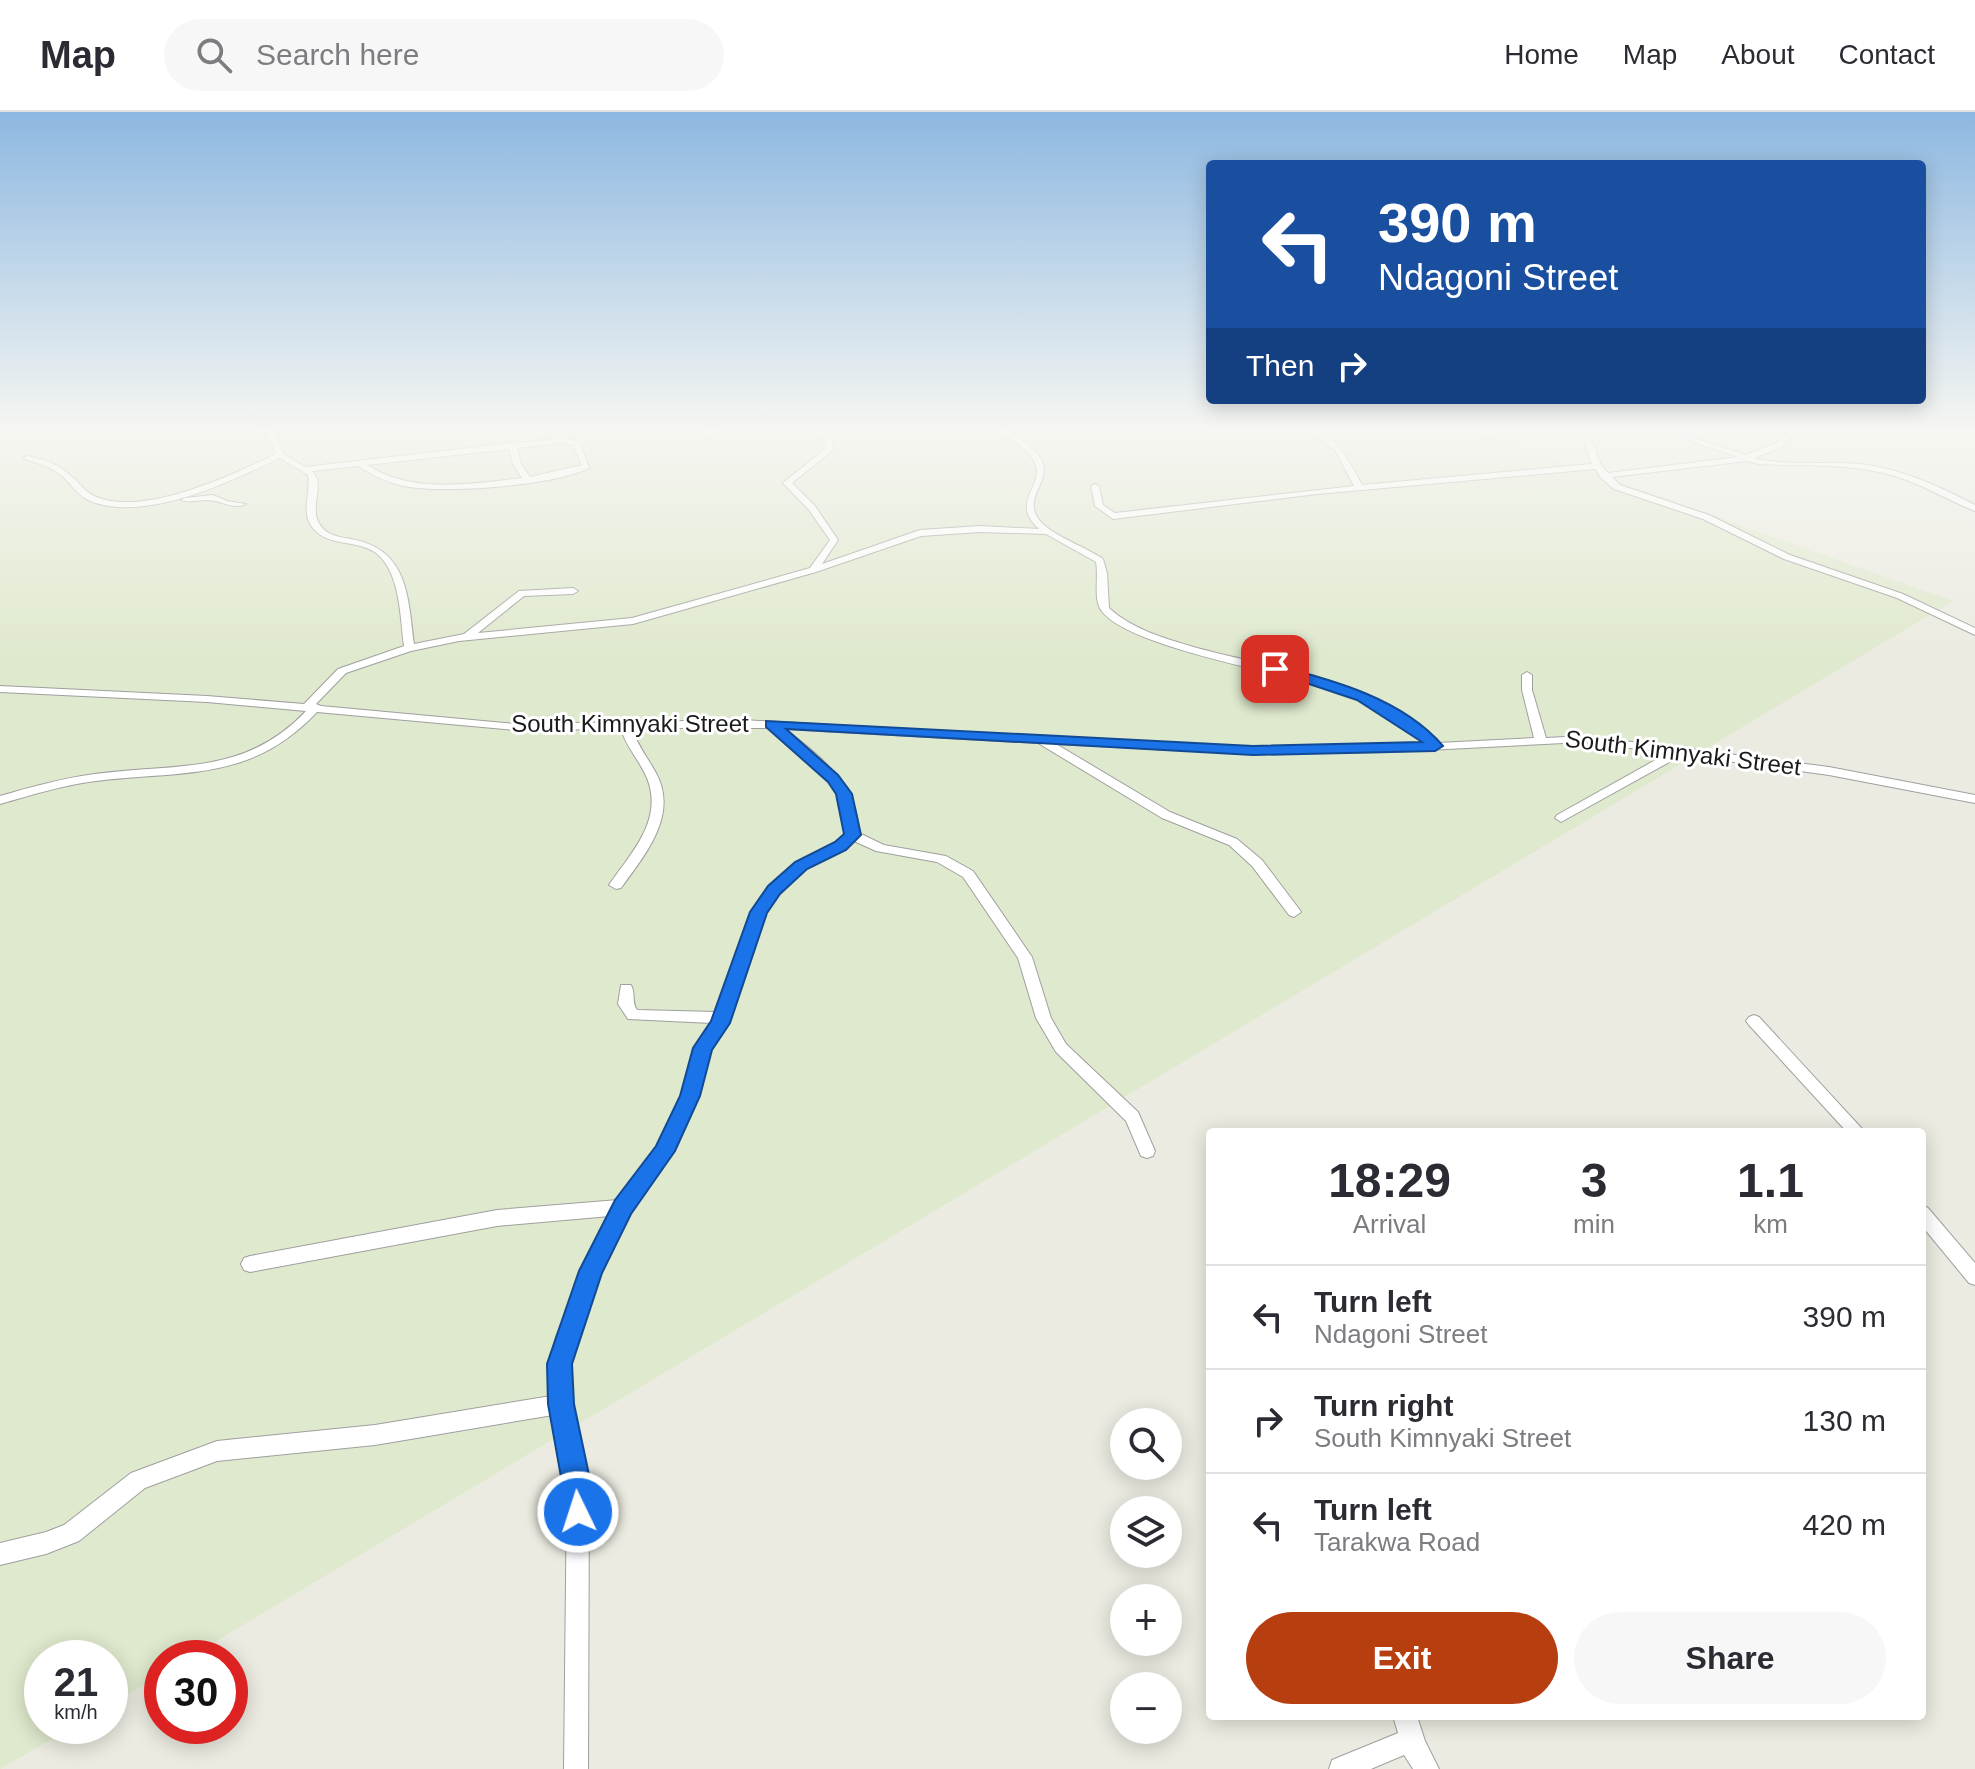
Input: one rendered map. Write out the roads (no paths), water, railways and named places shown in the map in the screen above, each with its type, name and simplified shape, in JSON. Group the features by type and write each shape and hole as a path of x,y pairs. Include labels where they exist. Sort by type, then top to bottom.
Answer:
{"street":[{"path":"312,504 311,517 319,530 341,541 372,547 399,582 409,648"},
{"path":"808,504 834,540 813,570"},
{"path":"1031,504 1030,513 1050,532 1100,561 1104,608 1114,618 1176,645 1346,690 1388,710 1435,746"},
{"path":"1099,504 1113,516 1216,504"},
{"path":"1667,504 1706,517 1787,557 1900,596 1975,632"},
{"path":"0,800 76,780 229,763 262,752 292,735 342,671 409,648 466,638 633,621 813,570 920,533 980,529 1050,532"},
{"path":"466,638 522,593 573,591"},
{"path":"1527,675 1527,690 1539,723 1540,738"},
{"name":"South Kimnyaki Street","path":"0,689 312,707 515,727 771,724 1287,752 1540,738 1612,740 1829,771 1975,799"},
{"path":"771,724 833,778 844,794 853,835"},
{"path":"616,885 648,840 657,808 657,786 631,744 626,726"},
{"path":"1042,740 1067,758 1106,777 1166,815 1233,842 1257,863 1294,912"},
{"path":"1561,818 1685,749"},
{"path":"576,1769 578,1484 561,1404 560,1364 566,1337 591,1271 623,1207 665,1151 690,1096 703,1048 722,1018 758,912 774,890 801,866 841,846 853,835"},
{"path":"853,835 881,848 941,859 968,874 1025,957 1044,1018 1061,1048 1132,1117 1147,1151"},
{"path":"626,989 625,1004 633,1015 722,1018"},
{"path":"1754,1021 1853,1128"},
{"path":"250,1264 497,1218 623,1207"},
{"path":"1926,1218 1975,1277"},
{"path":"0,1554 46,1543 71,1533 138,1480 217,1451 361,1437 561,1404"},
{"path":"1406,1720 1414,1746 1427,1769"},
{"path":"1341,1769 1404,1743 1414,1746"}]}
